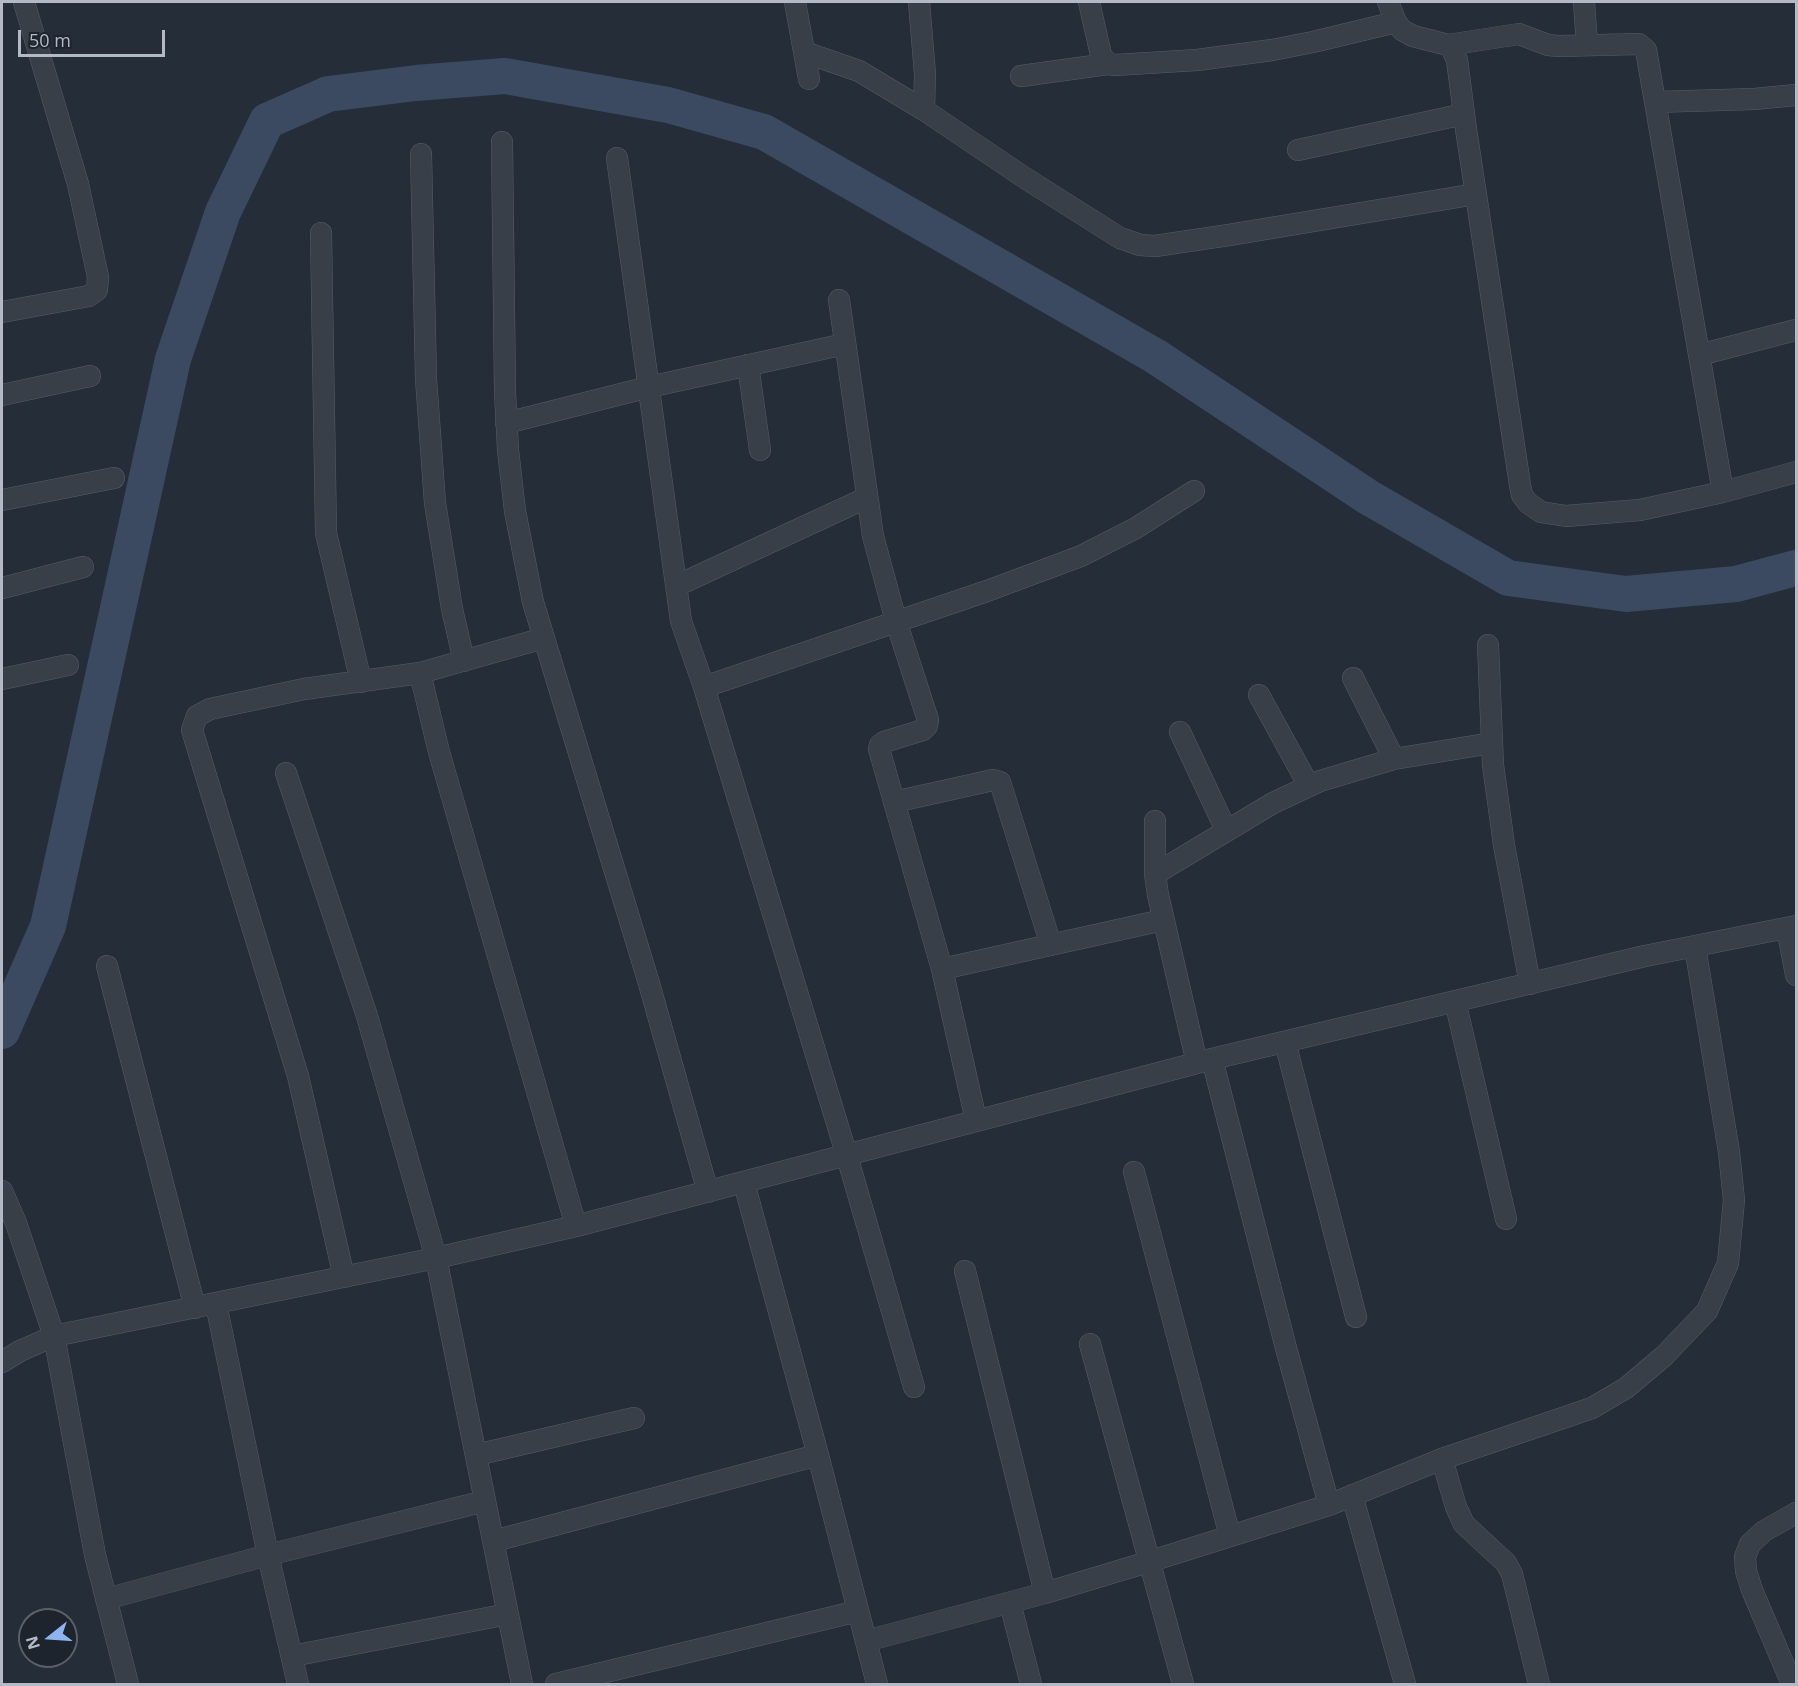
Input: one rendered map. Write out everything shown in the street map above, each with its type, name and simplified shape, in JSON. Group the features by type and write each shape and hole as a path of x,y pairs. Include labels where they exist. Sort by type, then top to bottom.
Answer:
{"street":[{"path":"2,312 89,296 97,290 98,277 78,183 24,2"},
{"path":"795,2 809,79"},
{"path":"919,2 925,74 924,110"},
{"path":"1089,2 1101,55 1108,64"},
{"path":"1388,2 1402,30 1413,36 1448,45 1519,34 1548,45 1639,44 1643,46 1647,55 1723,492"},
{"path":"1584,2 1587,45"},
{"path":"1021,76 1108,64 1133,66 1272,50 1396,22"},
{"path":"1448,45 1457,60 1520,485 1522,495 1528,503 1541,512 1566,516 1640,510 1723,492 1797,472"},
{"path":"804,52 860,71 1120,238 1140,245 1155,246 1229,235 1476,194"},
{"path":"1655,102 1754,99 1797,95"},
{"path":"1298,150 1464,114"},
{"path":"502,142 507,423 515,511 533,602 648,980 708,1192"},
{"path":"420,154 426,379 435,503 452,609 464,661"},
{"path":"617,158 681,621 704,687 847,1156 914,1387"},
{"path":"321,233 326,533 361,682"},
{"path":"839,300 873,536 896,621 928,720 927,726 923,729 880,745 942,969 976,1120"},
{"path":"1699,355 1797,330"},
{"path":"507,423 649,387 845,344"},
{"path":"748,365 760,450"},
{"path":"2,395 90,376"},
{"path":"2,500 114,478"},
{"path":"704,687 1081,556 1136,528 1194,490"},
{"path":"676,586 866,498"},
{"path":"2,588 83,567"},
{"path":"344,1277 298,1076 192,730 196,716 210,709 304,689 420,674 544,638"},
{"path":"1488,645 1493,765 1504,845 1530,984"},
{"path":"2,679 68,665"},
{"path":"420,674 439,752 576,1226"},
{"path":"1353,678 1394,759"},
{"path":"1260,695 1309,786"},
{"path":"1180,732 1226,830"},
{"path":"1155,873 1273,803 1320,781 1394,759 1492,743"},
{"path":"286,774 367,1016 436,1258 522,1684"},
{"path":"894,801 993,780 999,782 1051,945"},
{"path":"1155,820 1155,873 1163,920 1329,1504"},
{"path":"942,969 1163,920"},
{"path":"2,1362 54,1335 216,1304 576,1226 1204,1061 1645,956 1792,927 1797,975"},
{"path":"866,1641 1149,1563 1329,1504 1442,1459 1592,1408 1626,1388 1664,1356 1707,1311 1728,1263 1734,1200 1729,1152 1695,947"},
{"path":"107,966 195,1308"},
{"path":"1455,1001 1506,1220"},
{"path":"1285,1042 1356,1317"},
{"path":"1134,1172 1230,1536"},
{"path":"744,1183 877,1684"},
{"path":"2,1191 16,1223 54,1335 95,1555 128,1684"},
{"path":"965,1271 1045,1593"},
{"path":"216,1304 268,1555 298,1684"},
{"path":"1090,1344 1183,1684"},
{"path":"476,1455 634,1418"},
{"path":"494,1541 818,1455"},
{"path":"1442,1459 1456,1507 1464,1524 1506,1563 1512,1574 1539,1684"},
{"path":"1352,1495 1405,1684"},
{"path":"106,1599 268,1555 485,1501"},
{"path":"1792,1684 1752,1590 1746,1571 1745,1557 1750,1544 1764,1531 1797,1513"},
{"path":"1010,1603 1031,1684"},
{"path":"556,1684 858,1611"},
{"path":"292,1656 508,1614"}],"waterway":[{"path":"2,1031 48,926 173,359 223,212 267,121 328,94 416,83 505,76 668,105 764,132 1155,356 1368,497 1508,578 1626,594 1736,584 1796,568"}]}
